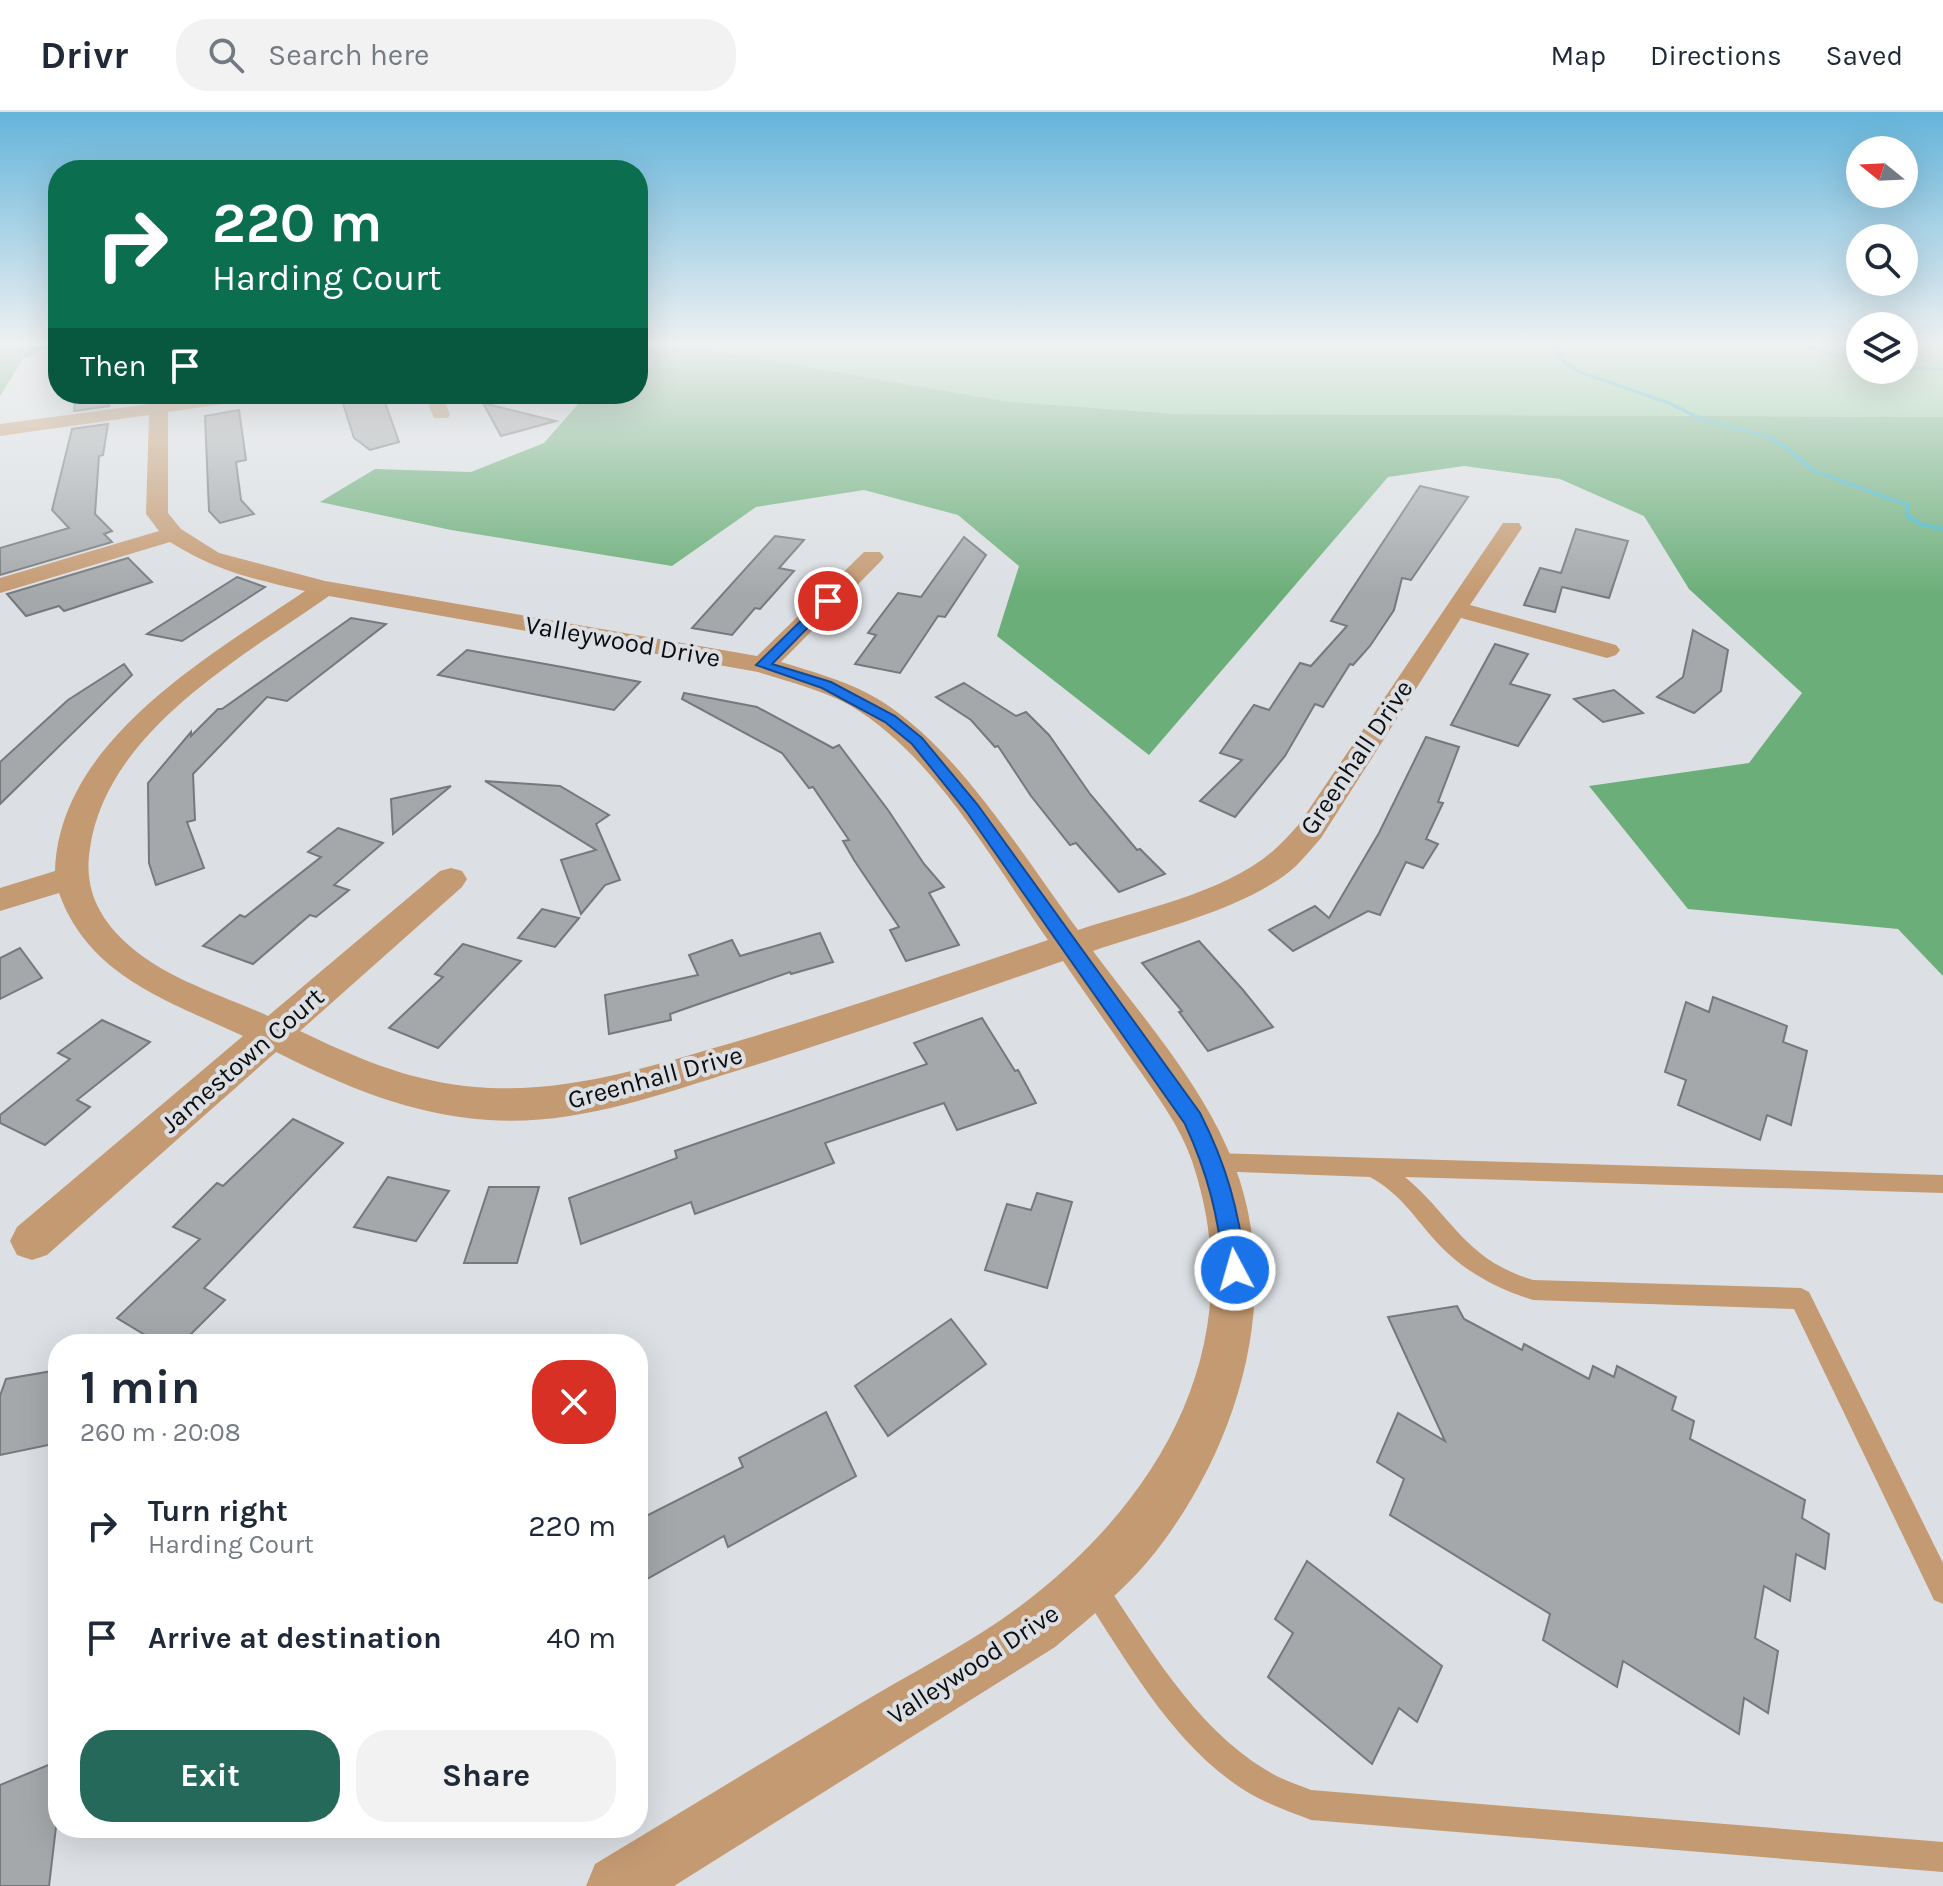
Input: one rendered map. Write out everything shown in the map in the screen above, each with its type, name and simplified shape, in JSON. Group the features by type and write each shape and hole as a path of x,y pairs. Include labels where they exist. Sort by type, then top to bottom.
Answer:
{"street":[{"path":"0,586 173,534 157,514 159,429"},
{"name":"Greenhall Drive","path":"325,588 177,694 120,748 102,771 77,819 71,844 71,877 79,905 96,933 121,958 156,980 375,1081 425,1096 480,1103 563,1102 665,1077 785,1042 1220,896 1255,879 1284,859 1310,831 1511,528"},
{"name":"Valleywood Drive","path":"173,534 211,558 239,568 325,588 763,665 826,685 860,700 917,741 971,808 1166,1078 1193,1119 1213,1162 1229,1216 1235,1270 1232,1328 1215,1400 1185,1464 1143,1527 1091,1583 1036,1628 617,1886"},
{"path":"763,665 872,557"},
{"path":"1455,609 1607,650"},
{"path":"0,900 71,877"},
{"name":"Jamestown Court","path":"32,1241 451,879"}],"lane":[{"path":"1213,1162 1943,1184"},
{"path":"1363,1166 1382,1171 1400,1182 1463,1253 1512,1284 1533,1290 1801,1299 1943,1591"},
{"path":"1091,1583 1182,1714 1205,1739 1256,1780 1311,1805 1943,1857"}],"green space":[{"path":"556,429 1943,429 1943,976 1898,929 1688,909 1589,786 1749,763 1802,693 1689,589 1644,516 1560,479 1464,466 1388,477 1149,755 997,636 1019,566 958,515 864,490 756,507 672,566 451,530 320,502 375,469 471,472 544,443"}],"building":[{"path":"72,429 107,429 103,455 99,456 95,514 112,531 104,534 112,542 0,575 0,548 69,528 52,510"},
{"path":"206,429 242,429 246,460 236,462 241,500 254,514 220,523 209,511"},
{"path":"351,429 394,429 399,442 370,450 354,438"},
{"path":"497,429 527,429 501,436"},
{"path":"1420,486 1468,497 1411,580 1402,578 1394,610 1370,646 1353,665 1350,664 1323,707 1315,704 1285,756 1235,817 1200,801 1242,760 1220,753 1254,705 1269,710 1300,663 1311,666 1347,626 1331,621"},
{"path":"1576,529 1628,541 1609,598 1562,587 1555,612 1524,605 1540,568 1561,573"},
{"path":"775,536 804,540 779,568 794,571 760,609 755,608 732,635 692,628"},
{"path":"964,537 986,555 945,617 938,616 900,673 855,664 876,635 868,633 898,593 921,597"},
{"path":"128,558 152,582 64,611 59,606 26,616 7,594"},
{"path":"237,577 265,587 182,641 147,634"},
{"path":"351,618 386,624 287,701 267,697 193,774 195,820 187,822 204,868 156,885 149,863 148,783 191,732 191,736 218,709"},
{"path":"1693,630 1728,650 1721,691 1694,713 1657,697 1683,677"},
{"path":"1495,644 1528,654 1510,684 1550,695 1518,746 1451,725"},
{"path":"467,650 640,682 614,710 438,675"},
{"path":"124,664 132,675 0,804 0,762 68,700"},
{"path":"964,683 1016,716 1026,712 1049,735 1090,794 1137,850 1140,849 1165,874 1119,892 1076,843 1070,845 1031,796 998,746 995,747 971,720 936,697"},
{"path":"1614,690 1643,713 1603,722 1574,699"},
{"path":"684,693 757,707 833,748 839,745 924,864 944,887 929,893 959,945 906,961 890,930 899,927 854,860 843,841 849,840 813,787 809,788 782,753 682,699"},
{"path":"1426,737 1459,747 1438,802 1443,803 1426,839 1438,844 1423,868 1406,862 1380,915 1368,911 1293,951 1269,930 1315,906 1329,918 1379,833"},
{"path":"485,781 560,786 609,815 596,824 620,880 605,885 581,914 561,860 596,850"},
{"path":"451,786 393,834 391,799"},
{"path":"338,828 383,843 334,885 349,890 316,917 310,915 253,964 203,946 240,915 245,917 321,857 308,852"},
{"path":"542,909 579,918 555,947 518,938"},
{"path":"820,933 833,962 790,972 670,1014 671,1020 609,1034 605,995 698,975 689,955 732,940 740,956"},
{"path":"1199,941 1273,1027 1208,1051 1179,1012 1182,1011 1142,963"},
{"path":"463,944 521,961 438,1048 389,1028 443,977 435,974"},
{"path":"20,948 42,978 0,999 0,958"},
{"path":"1713,997 1787,1026 1783,1042 1807,1051 1791,1125 1767,1115 1760,1140 1678,1105 1686,1080 1665,1072 1686,1002 1709,1012"},
{"path":"982,1018 1015,1071 1018,1070 1036,1103 957,1130 944,1103 825,1143 834,1163 695,1214 691,1202 581,1244 569,1198 677,1158 675,1151 927,1064 914,1043"},
{"path":"102,1020 150,1042 77,1100 90,1107 45,1145 0,1123 0,1115 70,1059 58,1053"},
{"path":"293,1119 343,1143 204,1288 225,1300 191,1334 143,1334 117,1318 200,1239 173,1227 217,1183 223,1186"},
{"path":"388,1177 449,1191 416,1241 354,1227"},
{"path":"489,1187 539,1187 517,1263 464,1263"},
{"path":"1037,1193 1072,1202 1047,1288 985,1270 1007,1204 1031,1210"},
{"path":"1457,1306 1464,1319 1522,1350 1524,1344 1589,1379 1593,1366 1614,1377 1617,1366 1676,1397 1672,1410 1694,1421 1690,1439 1805,1500 1802,1518 1829,1534 1825,1569 1796,1554 1790,1601 1764,1586 1755,1638 1778,1651 1768,1713 1744,1698 1739,1734 1623,1661 1617,1687 1543,1640 1550,1614 1390,1515 1404,1479 1377,1462 1398,1413 1445,1441 1388,1317"},
{"path":"951,1319 986,1364 888,1436 855,1386"},
{"path":"48,1372 48,1445 0,1455 0,1396 6,1379"},
{"path":"826,1412 856,1476 728,1547 724,1536 648,1578 648,1515 743,1467 739,1458"},
{"path":"1307,1561 1442,1666 1417,1722 1399,1708 1372,1764 1268,1677 1293,1633 1275,1619"},
{"path":"48,1765 48,1838 55,1838 49,1886 0,1886 0,1785"}],"waterway":[{"path":"1738,429 1766,436 1784,446 1814,471 1908,505 1907,516 1921,525 1943,529"}],"route":[{"path":"828,601 763,665 826,685 860,700 890,719 917,741 971,808 1193,1119 1213,1162 1229,1216 1235,1270"}]}
